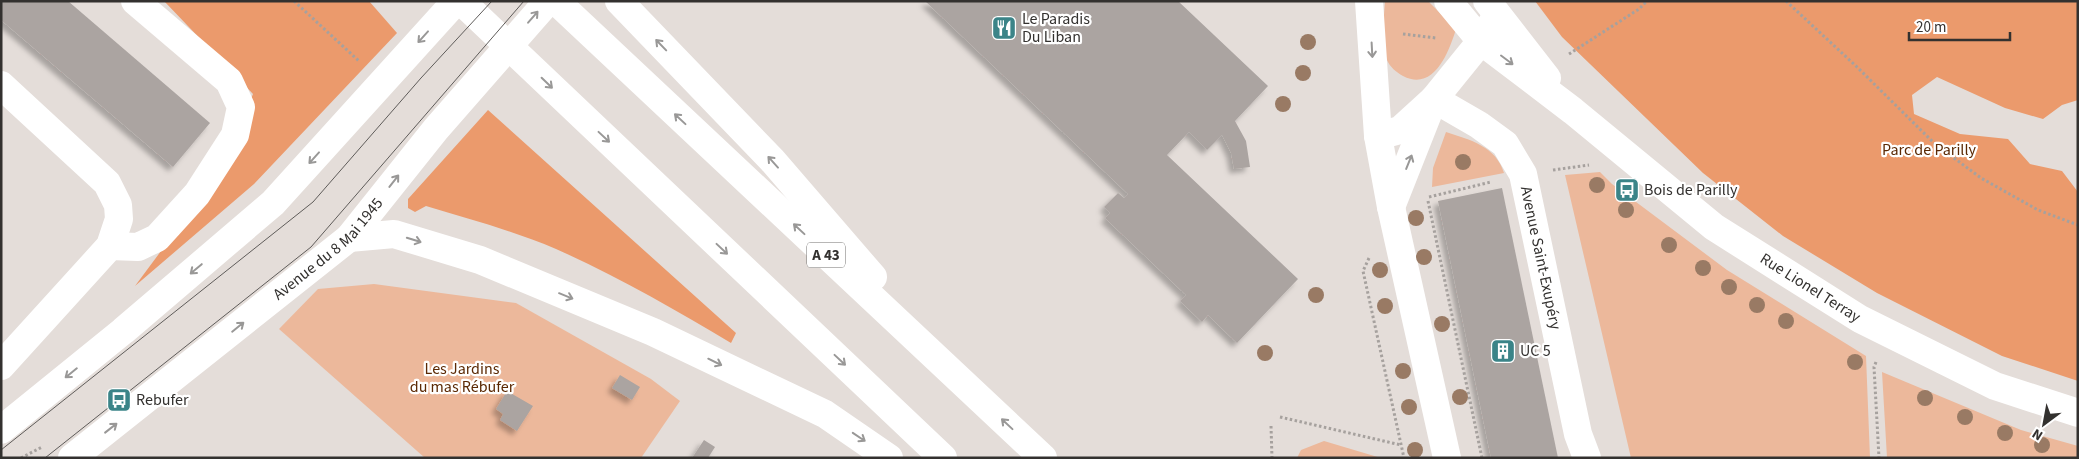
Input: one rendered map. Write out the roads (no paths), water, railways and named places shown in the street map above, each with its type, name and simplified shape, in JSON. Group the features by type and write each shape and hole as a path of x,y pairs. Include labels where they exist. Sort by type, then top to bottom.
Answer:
{"main road":[{"path":"110,246 138,247 157,238 197,194 235,136 242,108 229,81 135,1"},
{"path":"1,430 124,331 273,203 456,1"},
{"path":"461,1 943,458"},
{"name":"Avenue du 8 Mai 1945","path":"72,458 349,238 436,129 548,1"},
{"name":"A 43","path":"556,1 1042,458"},
{"path":"619,1 772,160 965,385"},
{"path":"1369,1 1378,136 1391,207 1447,458"},
{"name":"Rue Lionel Terray","path":"1448,1 1481,41 1573,111 1714,227 1860,319 1994,386 2078,413"},
{"path":"1378,136 1400,130 1434,99 1481,41 1492,8"},
{"name":"Rue Lionel Terray","path":"1492,8 1573,111"},
{"path":"1,85 107,183 118,205 119,219 110,246 1,366"},
{"path":"1391,207 1434,99"},
{"name":"Avenue Saint-Exupéry","path":"1434,99 1478,125 1504,144 1523,174 1578,434 1587,458"},
{"path":"349,238 394,234 480,260 653,332 825,414 889,458"}],"tram line":[{"path":"1,450 313,202 421,78 492,1"},
{"path":"45,458 311,247 524,1"}],"place":[{"name":"Le Paradis Du Liban","path":"1004,28"},
{"name":"Bois de Parilly","path":"1627,190"},
{"name":"UC 5","path":"1503,351"},
{"name":"Rebufer","path":"119,400"}],"park label":[{"name":"Parc de Parilly","path":"1929,150"},
{"name":"Les Jardins du mas Rébufer","path":"462,378"}]}
